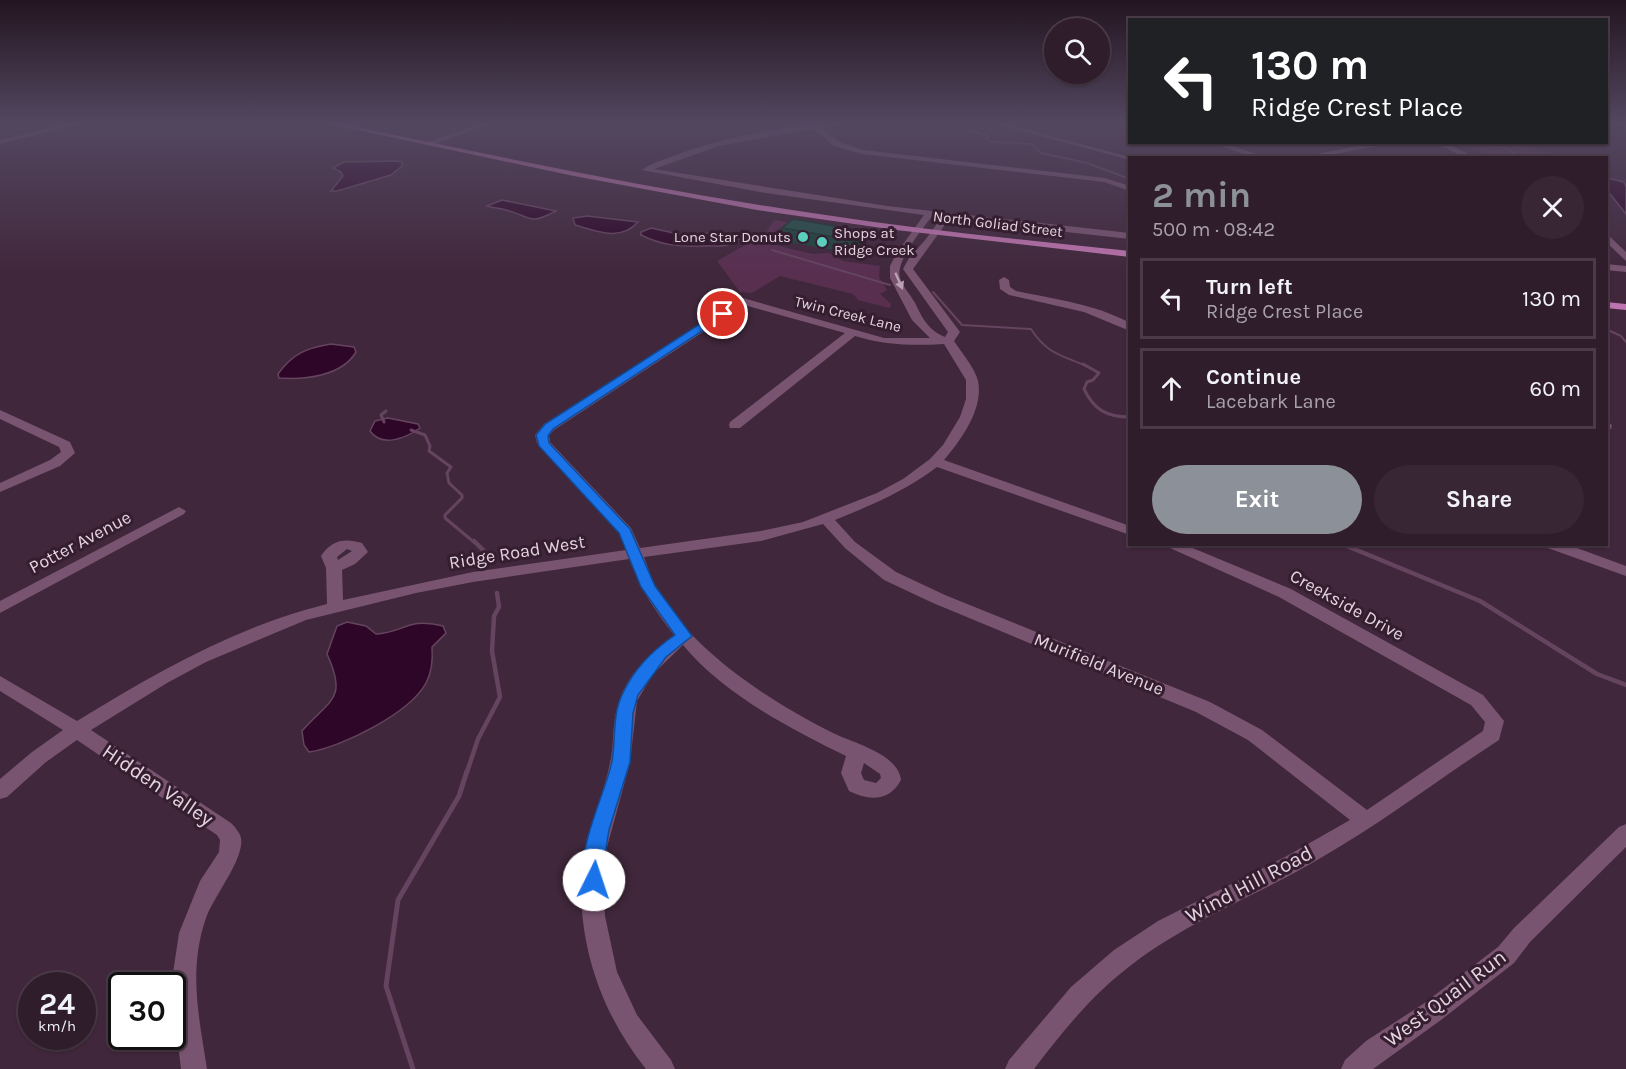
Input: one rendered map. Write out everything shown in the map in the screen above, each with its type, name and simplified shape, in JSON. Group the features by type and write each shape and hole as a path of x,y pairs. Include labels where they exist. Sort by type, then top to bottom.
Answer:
{"main road":[{"name":"North Goliad Street","path":"585,174 760,207 918,230 1128,254"},
{"path":"1608,305 1626,307"}],"street":[{"path":"669,174 929,214 1128,236"},
{"path":"1052,174 1105,180 1128,188"},
{"path":"898,259 929,214"},
{"path":"898,259 912,260 946,216"},
{"path":"1608,238 1626,258"},
{"name":"Ridge Road West","path":"0,790 39,757 125,699 200,658 301,616 473,577 761,536 826,519 882,496 908,482 935,462 948,447 966,417 972,399 972,380 948,341 935,337 917,320 895,278 895,266 898,259"},
{"name":"Ridge Road West","path":"912,260 908,269 912,277 954,332 948,341"},
{"path":"1608,267 1626,269"},
{"path":"1004,280 1005,289 1013,293 1085,309 1117,320 1128,327"},
{"name":"Twin Creek Lane","path":"634,555 626,531 544,443 542,435 549,427 743,301 883,341 907,343 948,341"},
{"path":"1117,320 1128,317"},
{"path":"735,425 852,333"},
{"path":"0,414 66,445 68,453 55,463 0,488"},
{"path":"935,462 1128,530"},
{"name":"Potter Avenue","path":"0,608 178,511"},
{"name":"Murifield Avenue","path":"826,519 850,545 890,576 1203,706 1255,735 1366,821"},
{"name":"Creekside Drive","path":"1173,546 1285,592 1478,700 1495,721"},
{"path":"1558,546 1626,571"},
{"path":"634,555 648,587 698,652 758,700 804,727 857,753"},
{"path":"334,568 335,608"},
{"path":"662,1069 643,1048 611,992 593,919 594,860 600,830 621,762 625,713 630,694 660,653 684,636"},
{"name":"Hidden Valley","path":"0,682 77,730 224,829 231,838 230,854 208,888 190,933 183,986 194,1069"},
{"name":"Wind Hill Road","path":"1018,1069 1072,1003 1102,973 1160,931 1214,901 1282,869 1400,801 1492,735 1495,721"},
{"name":"West Quail Run","path":"1354,1069 1375,1050 1432,1012 1506,955 1522,935 1618,841"}],"shaded area":[{"path":"342,174 392,174 331,191 343,176"},
{"path":"1608,178 1624,182 1626,214 1608,191"},
{"path":"502,200 556,211 547,216 530,219 504,209 487,206"},
{"path":"587,216 638,222 624,232 616,233 600,232 575,225 573,218"},
{"path":"774,220 791,223 768,235 779,246 813,254 829,253 843,261 880,266 879,277 887,290 880,294 891,304 890,308 858,300 853,294 780,276 752,293 740,292 717,261 766,233"},
{"path":"651,228 687,236 716,232 742,236 723,246 678,246 641,235 641,232"},
{"path":"331,344 354,347 356,352 342,366 322,375 279,378 278,374 295,356 315,347"},
{"path":"388,418 418,424 420,428 394,440 381,439 370,431 375,421"},
{"path":"347,622 366,626 376,634 422,623 443,626 446,633 432,647 432,666 426,683 406,706 356,736 309,752 304,745 302,731 333,698 336,681 327,654 337,626"}],"building":[{"path":"793,219 864,231 853,240 782,228"}],"waterway":[{"path":"1116,174 1128,178"},
{"path":"772,250 890,285"},
{"path":"933,292 962,325 1031,329 1049,349 1086,366"},
{"path":"1608,330 1621,336 1626,342"},
{"path":"1083,364 1099,373 1093,380 1087,382 1084,389 1092,402 1108,414 1128,417"},
{"path":"384,422 381,415 386,411"},
{"path":"411,430 425,435 430,446 429,451 451,467 447,473 449,483 462,495 462,498 445,515 445,518 475,543"},
{"path":"474,541 489,556"},
{"path":"1347,546 1480,601 1597,674 1626,685"},
{"path":"467,772 478,739 500,697 492,651 494,616 499,607 497,593"},
{"path":"413,1069 386,986 398,900 459,796 467,771"}],"place":[{"name":"Lone Star Donuts","path":"803,237"},
{"name":"Shops at Ridge Creek","path":"822,242"}],"route":[{"path":"594,880 594,860 600,830 621,762 625,713 630,694 660,653 684,636 648,587 626,531 544,443 542,435 549,427 723,314"}]}
